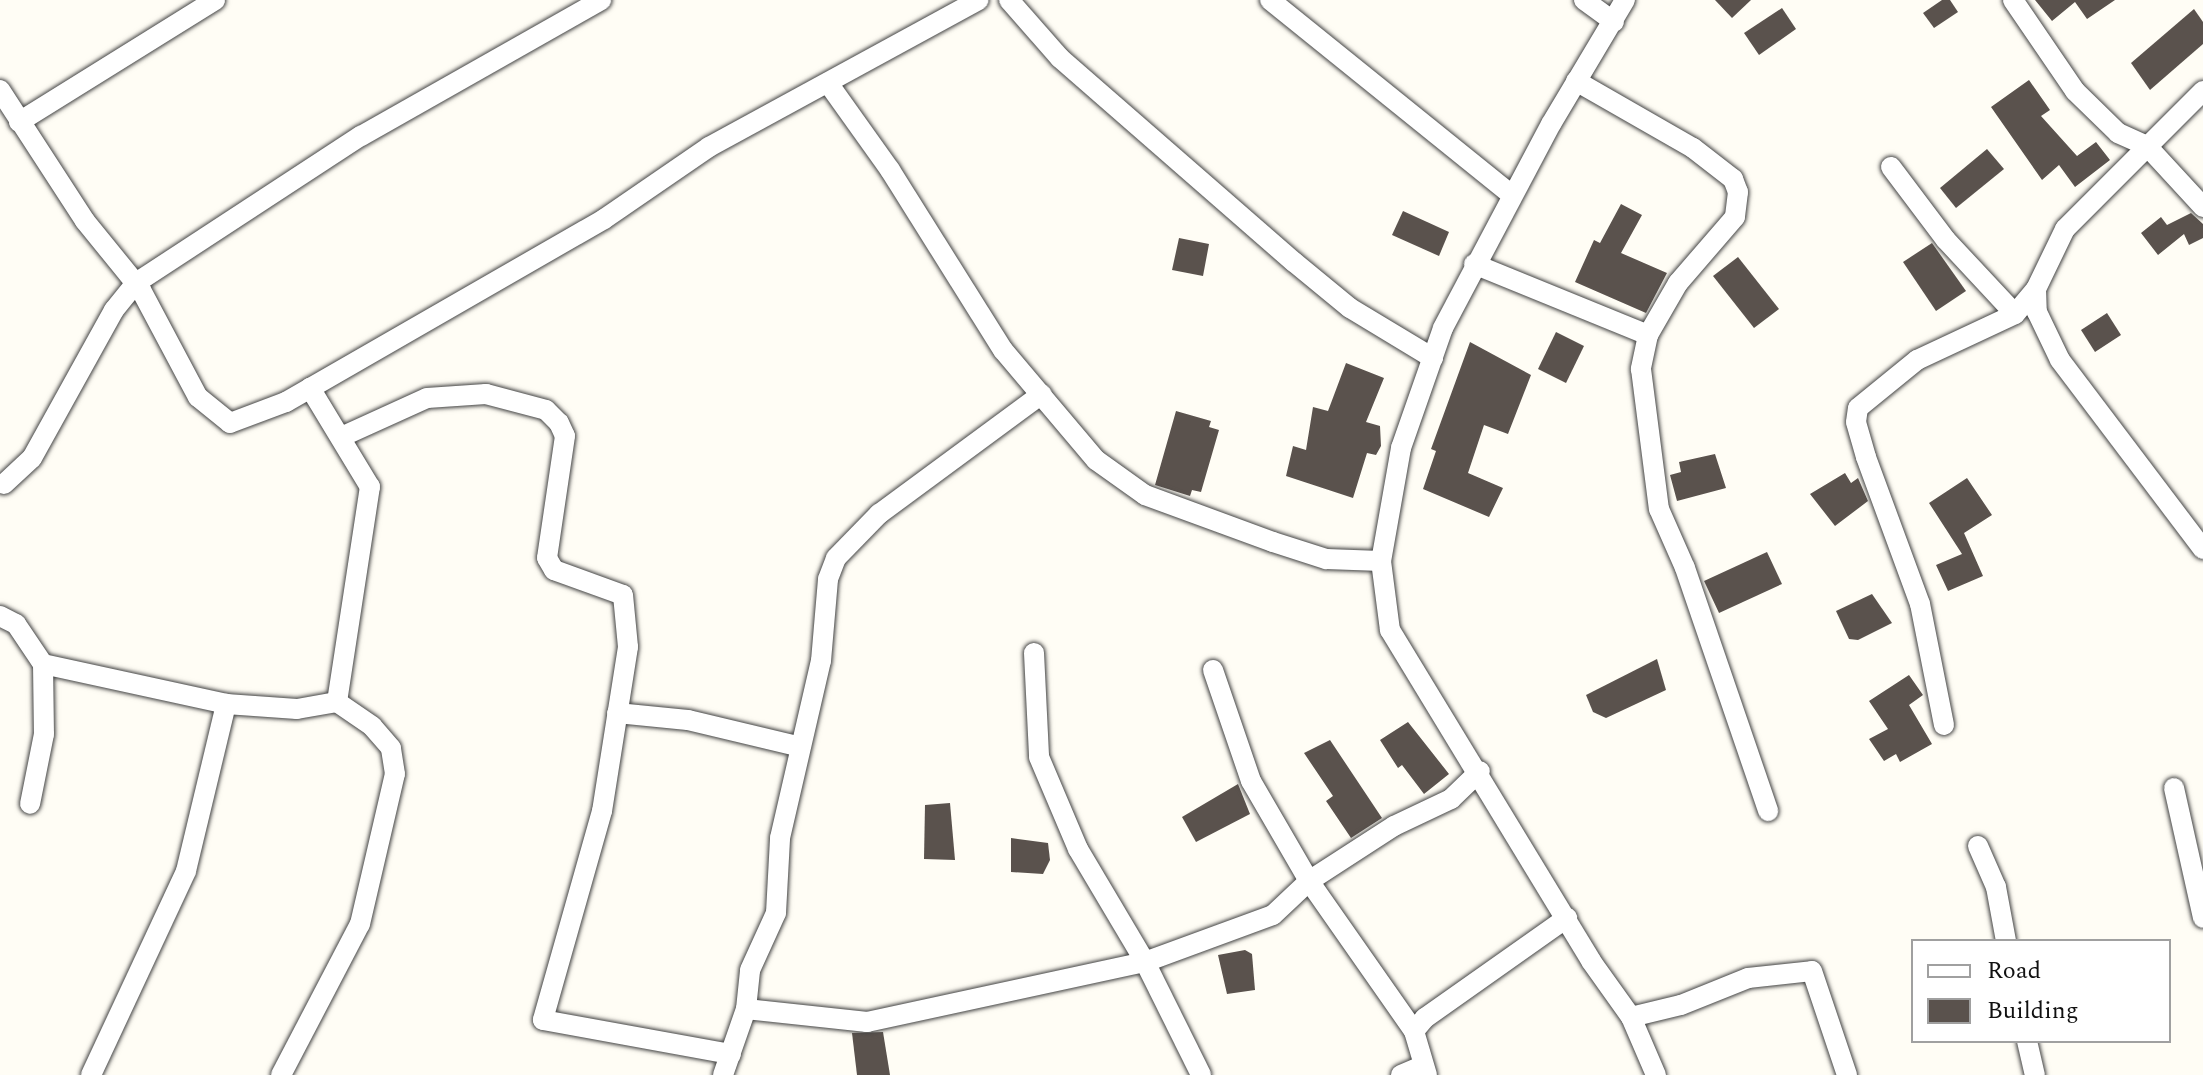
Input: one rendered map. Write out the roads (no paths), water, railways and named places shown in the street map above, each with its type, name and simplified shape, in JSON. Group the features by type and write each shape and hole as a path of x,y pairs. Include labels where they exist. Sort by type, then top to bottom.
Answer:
{"street":[{"path":"215,0 7,108 85,221 136,283 183,372 215,416 240,421 310,388 604,219 709,147 979,0"},
{"path":"4,484 32,458 114,310 136,283 361,136 601,0"},
{"path":"1009,0 1060,58 1294,262 1350,308 1433,358"},
{"path":"1270,0 1512,195"},
{"path":"1584,0 1614,22"},
{"path":"1625,0 1474,264 1433,358 1401,448 1381,561 1390,630 1445,725 1480,771 1567,918 1631,1017 1656,1075"},
{"path":"2013,0 2075,91 2118,133 2147,146 2203,207"},
{"path":"1576,81 1648,117 1733,179 1738,192 1735,217 1678,283 1648,335 1641,369 1643,413 1659,509 1713,647 1768,811"},
{"path":"828,83 890,170 1003,350 1096,460 1145,495 1326,559 1381,561"},
{"path":"1944,725 1920,604 1866,457 1856,422 1858,408 1917,360 2015,314 2036,289 2065,229 2203,91"},
{"path":"1891,167 1946,240 2015,314"},
{"path":"1474,264 1648,335"},
{"path":"2036,289 2037,312 2060,360 2203,549"},
{"path":"310,388 365,475 370,501 337,702"},
{"path":"341,437 427,398 486,394 546,410 565,436 547,558 554,570 623,595 628,647 602,811 543,1020 731,1054"},
{"path":"723,1075 746,1009 750,970 776,913 780,838 797,746 821,661 828,579 836,558 879,514 1042,394"},
{"path":"0,616 16,624 43,664 44,734 30,804"},
{"path":"1034,653 1039,757 1078,849 1145,962 1201,1075"},
{"path":"43,664 226,704 297,709 337,702 372,726 391,748 395,774 360,924 281,1075"},
{"path":"1213,670 1251,781 1309,881 1414,1031 1425,1071 1401,1075"},
{"path":"91,1075 186,871 226,704"},
{"path":"617,713 688,720 797,746"},
{"path":"746,1009 867,1022 1145,962 1273,915 1309,881 1394,826 1451,799 1480,771"},
{"path":"2174,788 2203,918"},
{"path":"1978,846 1996,887 2006,939"},
{"path":"1414,1031 1567,918"},
{"path":"1631,1017 1681,1005 1748,978 1812,971 1847,1075"},
{"path":"2027,1043 2035,1075"}]}
